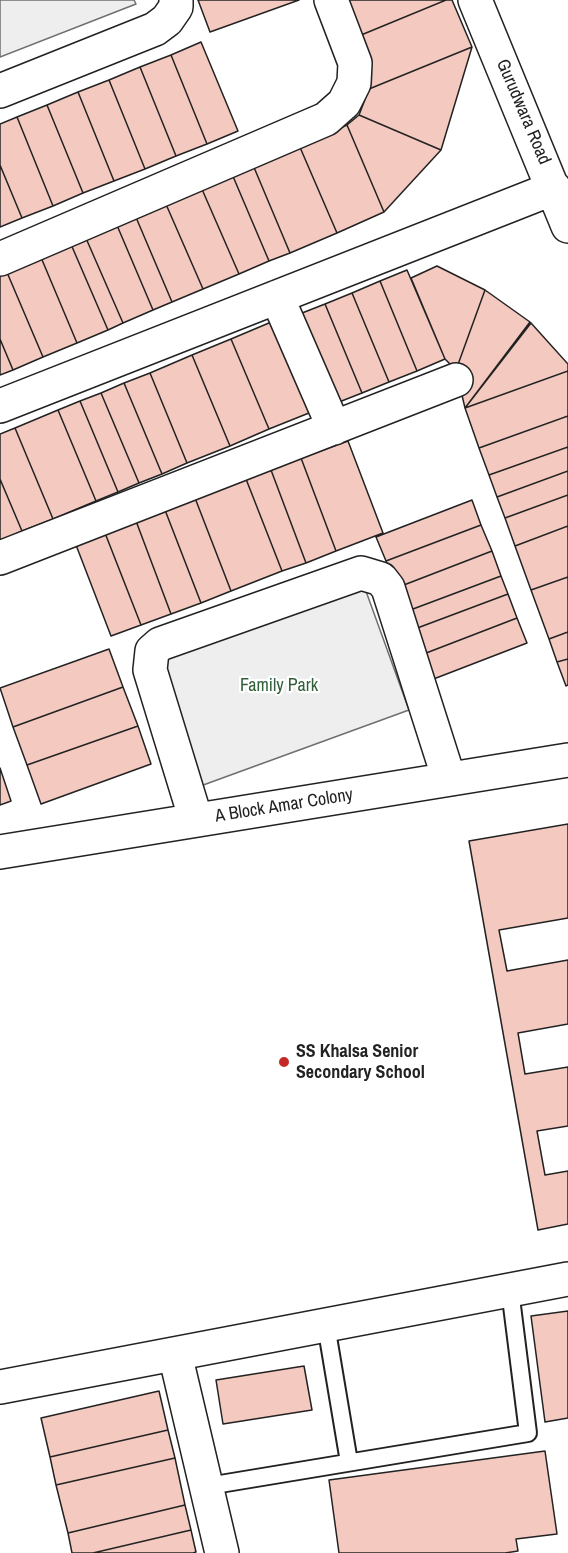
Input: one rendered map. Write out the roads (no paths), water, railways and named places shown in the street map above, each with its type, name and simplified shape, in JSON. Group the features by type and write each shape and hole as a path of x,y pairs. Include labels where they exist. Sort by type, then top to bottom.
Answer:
{"street":[{"path":"0,92 155,29 167,20 176,7 176,0"},
{"path":"0,259 326,119 344,103 354,83 354,63 331,0"},
{"name":"Gurudwara Road","path":"475,0 568,226"},
{"path":"0,406 554,188"},
{"path":"277,297 334,428"},
{"path":"0,558 456,380"},
{"path":"196,820 150,670 152,651 160,644 361,573 381,579 388,588 449,779"},
{"name":"A Block Amar Colony","path":"0,852 568,760"},
{"path":"0,1388 568,1279"},
{"path":"175,1354 222,1553"}],"lane":[{"path":"208,1486 528,1433 510,1290"},
{"path":"326,1325 349,1462"}],"place":[{"name":"SS Khalsa Senior Secondary School","path":"284,1062"}],"park label":[{"name":"Family Park","path":"279,686"}]}
